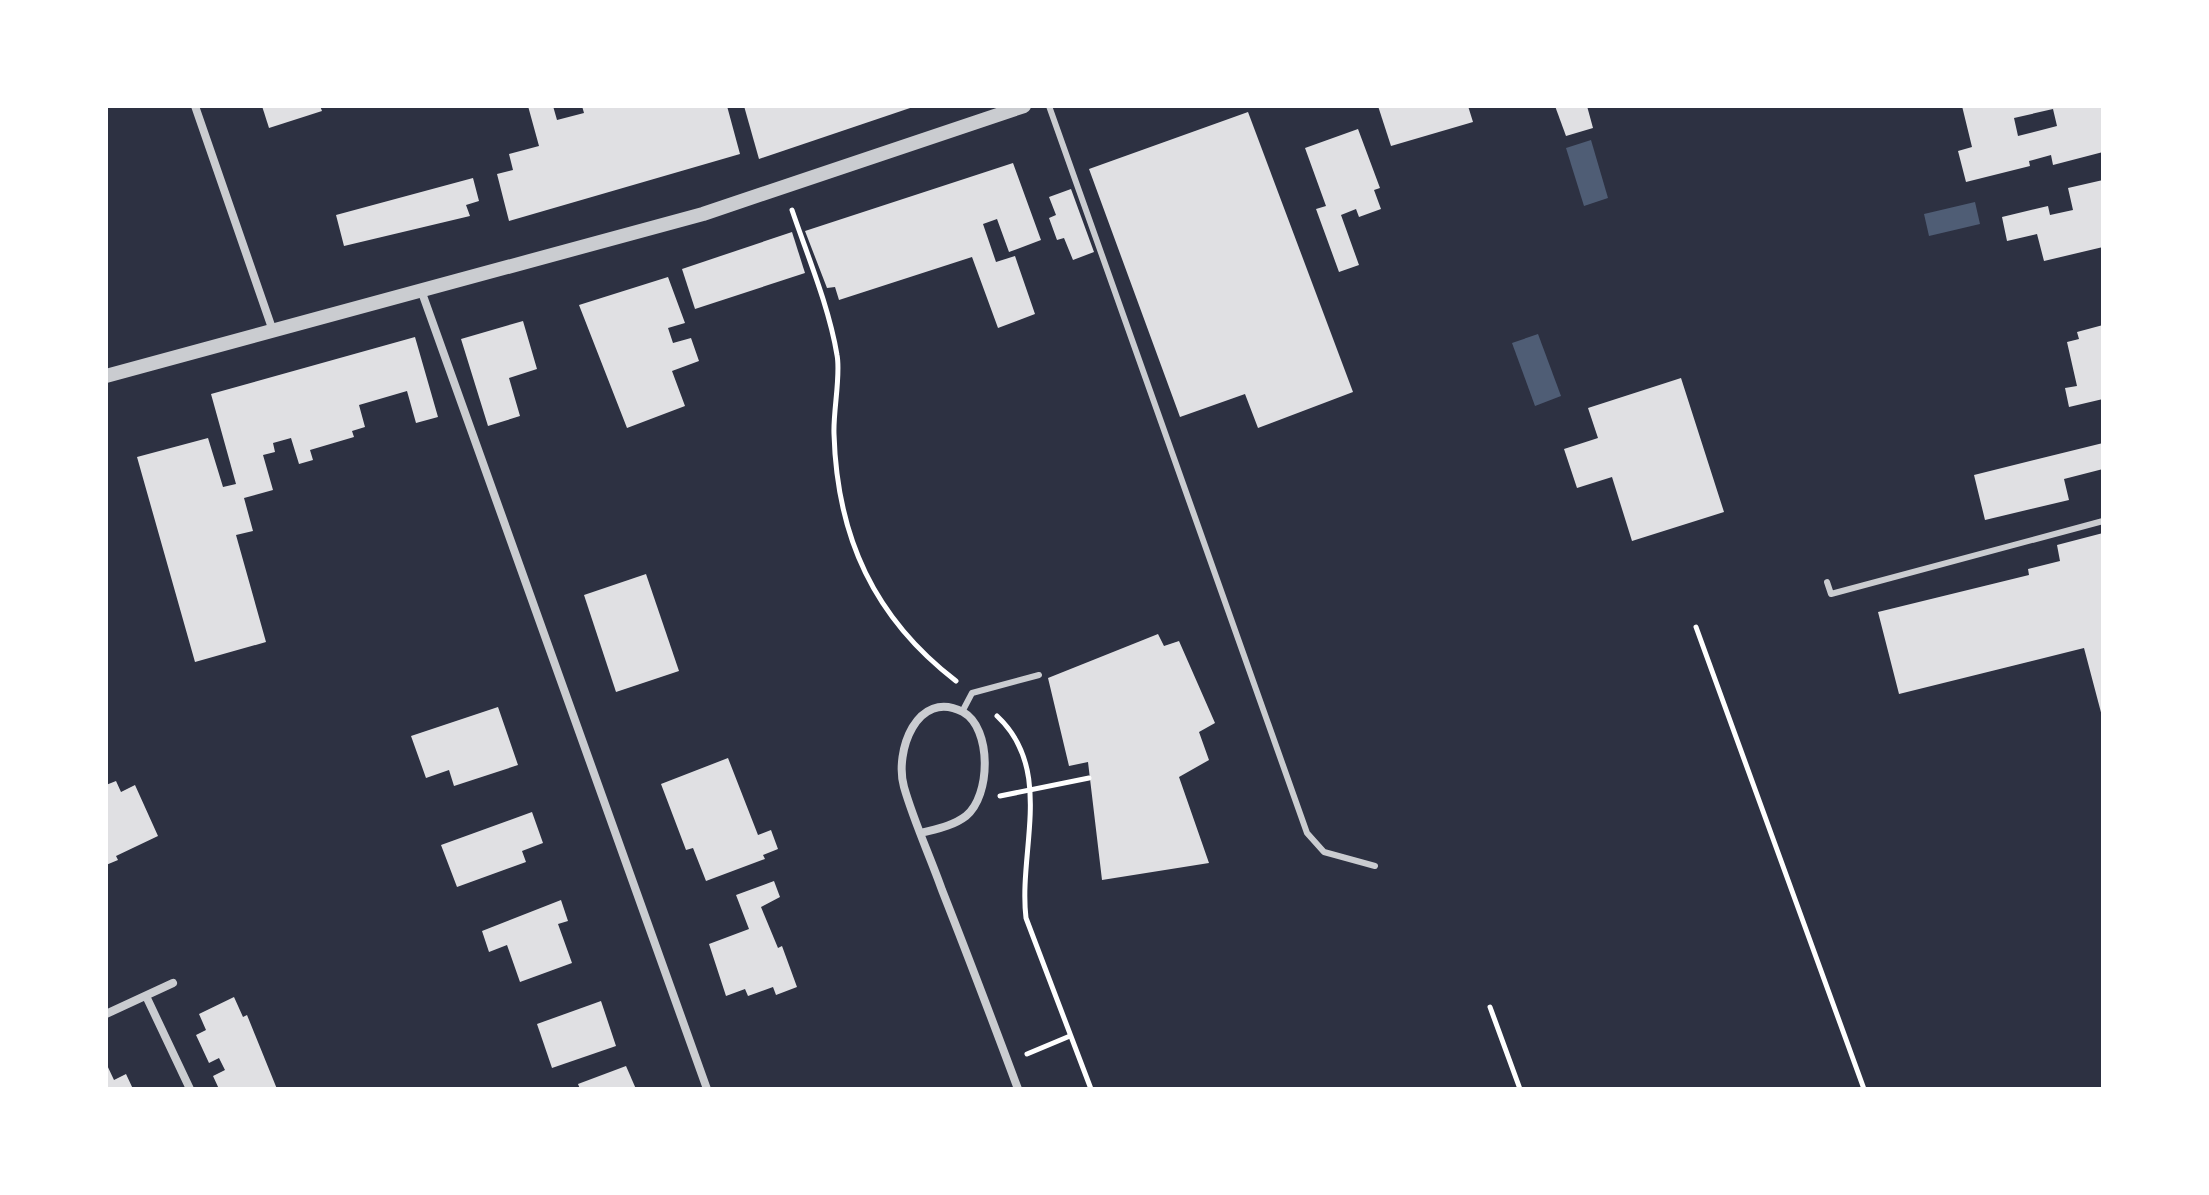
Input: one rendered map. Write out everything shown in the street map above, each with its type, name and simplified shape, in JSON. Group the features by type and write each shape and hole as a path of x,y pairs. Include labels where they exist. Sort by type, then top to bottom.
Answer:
{"street":[{"path":"195,106 273,331"},
{"path":"106,376 785,188 1024,106"},
{"path":"421,290 707,1089"},
{"path":"921,833 949,825 968,814 979,797 986,772 983,742 962,712 949,707 926,712 908,730 901,755 903,784 921,833 1018,1089"},
{"path":"106,1014 173,983"},
{"path":"146,996 190,1089"}],"lane":[{"path":"1049,106 1307,833 1324,852 1375,866"},
{"path":"1827,582 1831,594 2103,521"},
{"path":"962,712 972,693 1039,675"}],"path":[{"path":"785,188 838,358 833,404 835,462 857,557 872,592 898,626 928,659 1003,722 1024,756 1032,827 1023,891 1026,918 1091,1089"},
{"path":"1696,627 1864,1089"},
{"path":"979,797 1003,796 1029,788 1089,778"},
{"path":"1490,1007 1520,1089"},
{"path":"1008,1062 1070,1036"}],"water":[{"path":"1591,140 1608,198 1584,206 1566,148"},
{"path":"1975,202 1980,224 1929,236 1924,214"},
{"path":"1538,334 1561,396 1535,406 1512,343"}],"building":[{"path":"262,106 320,106 322,111 269,128"},
{"path":"528,106 553,106 557,120 584,113 582,106 727,106 740,154 509,221 497,174 513,170 509,154 539,146"},
{"path":"744,106 916,106 759,159"},
{"path":"1378,106 1468,106 1473,122 1391,146"},
{"path":"1555,106 1587,106 1593,128 1566,136"},
{"path":"1962,106 2103,106 2103,152 2053,165 2051,155 2029,161 2030,166 1966,182 1958,151 1972,147","holes":["2053,109 2057,126 2018,136 2014,118"]},
{"path":"1248,112 1353,392 1258,428 1245,394 1180,417 1089,169"},
{"path":"1358,129 1380,188 1374,190 1381,209 1359,217 1356,209 1341,215 1359,265 1339,272 1316,209 1326,206 1305,148"},
{"path":"1013,163 1041,240 1009,252 997,219 983,224 996,262 1015,256 1035,314 998,328 972,257 839,300 835,287 827,288 805,231"},
{"path":"473,178 479,201 466,205 470,216 344,246 336,215"},
{"path":"2103,180 2103,247 2044,261 2037,234 2007,241 2002,217 2048,206 2050,215 2073,210 2068,188"},
{"path":"1071,189 1094,252 1073,260 1064,238 1057,240 1049,218 1056,215 1049,197"},
{"path":"792,232 805,273 695,309 682,269"},
{"path":"668,277 685,323 668,328 673,343 691,338 699,361 672,371 685,406 627,428 579,305"},
{"path":"523,321 537,369 509,378 520,416 488,426 461,339"},
{"path":"2103,325 2103,399 2069,407 2065,388 2077,386 2067,342 2079,339 2077,332"},
{"path":"415,337 438,417 416,423 407,391 359,405 365,427 352,431 354,437 310,450 313,460 299,464 291,438 273,443 275,452 263,455 273,490 244,498 253,531 236,535 266,642 195,662 137,457 208,438 223,487 236,484 211,394"},
{"path":"1681,378 1724,512 1632,541 1612,477 1577,488 1564,449 1598,438 1588,408"},
{"path":"2103,443 2103,469 2064,479 2069,500 1985,520 1974,475"},
{"path":"2103,533 2103,720 2084,648 1899,694 1878,612 2029,575 2028,569 2060,561 2057,545"},
{"path":"646,574 679,671 616,692 584,595"},
{"path":"1158,634 1164,646 1179,641 1215,723 1199,732 1209,760 1179,777 1209,863 1102,880 1088,762 1069,766 1048,678"},
{"path":"498,707 518,765 454,786 449,770 426,778 411,736"},
{"path":"728,758 758,835 771,830 778,849 763,855 765,859 706,881 693,848 686,850 661,784"},
{"path":"116,781 121,792 135,785 158,836 116,856 118,860 106,865 106,785"},
{"path":"532,812 543,843 522,851 526,862 457,887 441,845"},
{"path":"774,881 780,897 761,907 778,948 782,946 797,987 776,995 773,987 748,996 745,989 726,996 709,944 749,929 736,895"},
{"path":"561,900 568,921 558,924 572,963 520,982 507,945 489,952 482,931"},
{"path":"234,997 243,1017 247,1015 277,1089 219,1089 213,1076 225,1070 219,1058 209,1063 196,1035 206,1030 199,1014"},
{"path":"601,1001 616,1046 552,1068 537,1024"},
{"path":"106,1063 114,1080 126,1074 133,1089 106,1089"},
{"path":"626,1066 636,1089 580,1089 578,1084"}]}
